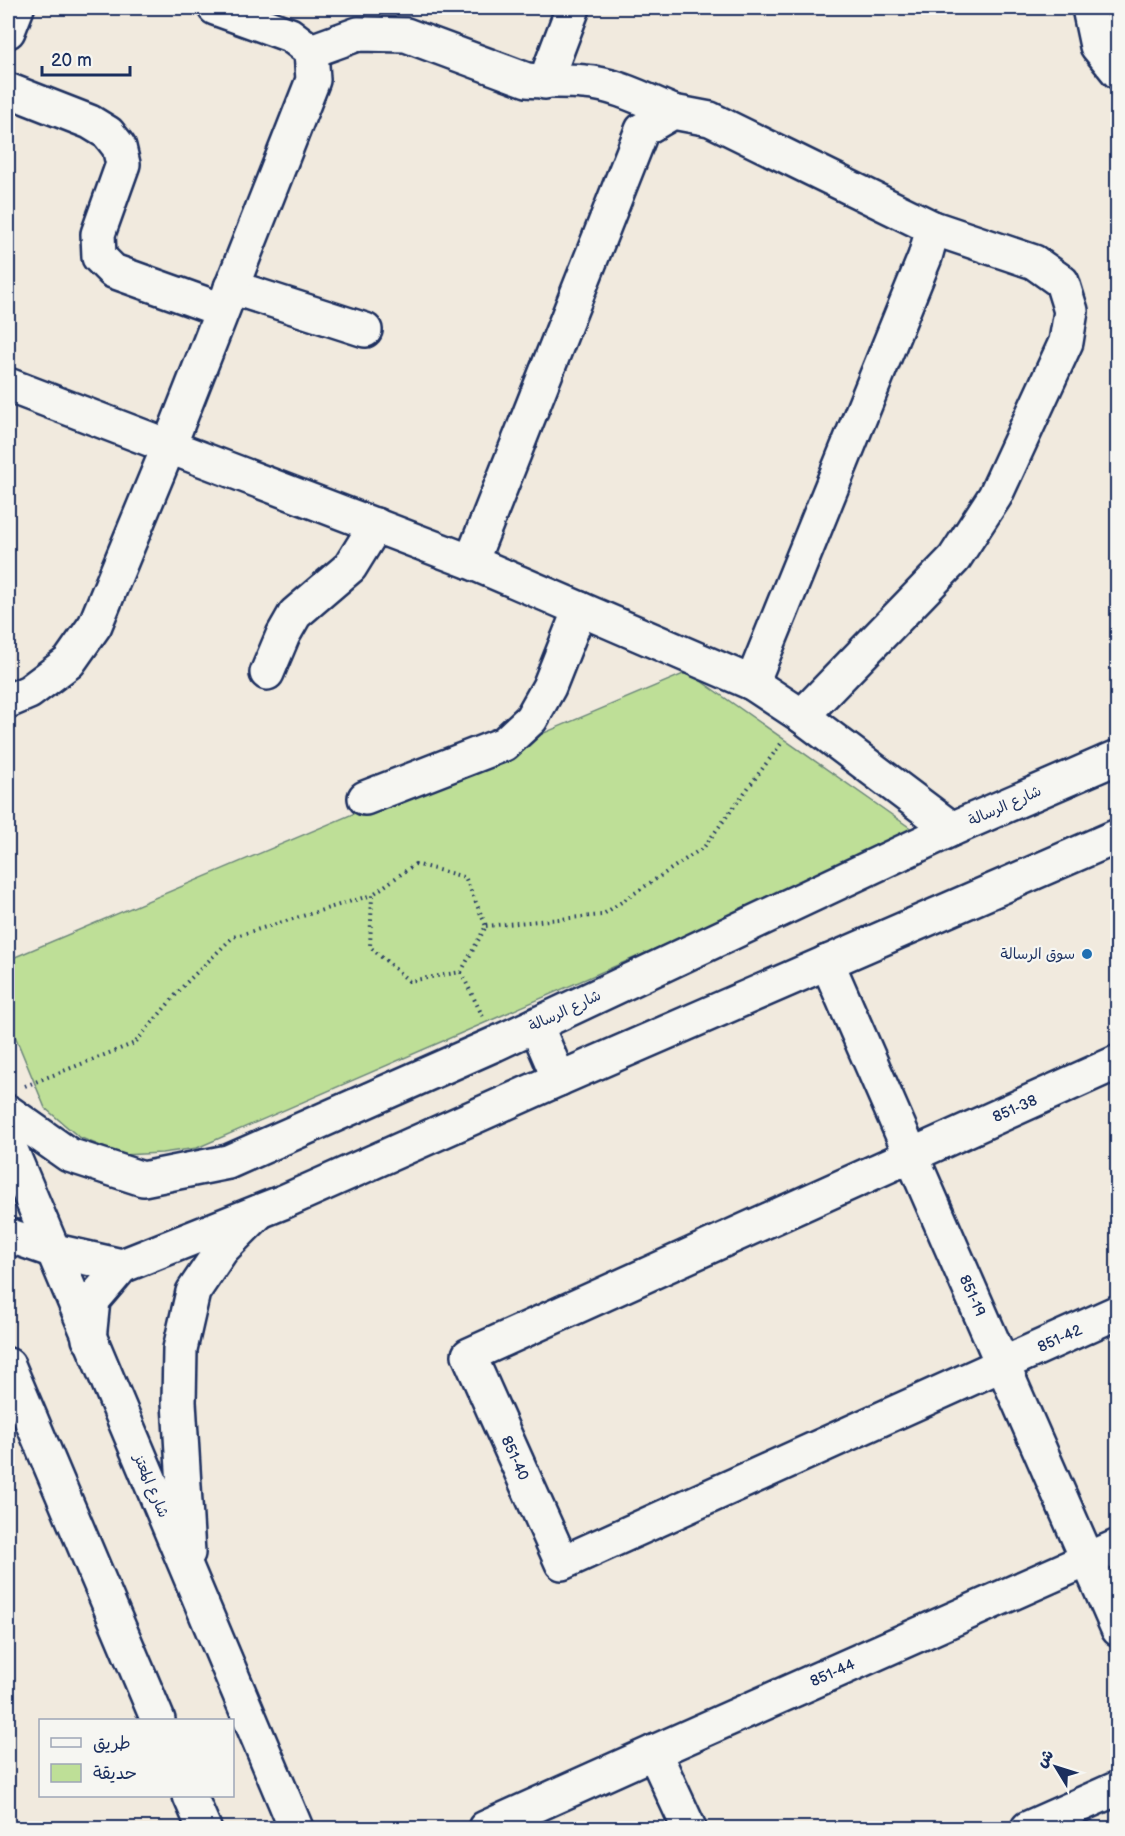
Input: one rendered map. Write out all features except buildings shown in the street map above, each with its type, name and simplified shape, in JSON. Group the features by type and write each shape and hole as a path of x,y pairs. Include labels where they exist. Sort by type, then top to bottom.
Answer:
{"street":[{"path":"8,31 17,8"},
{"path":"215,8 290,35 312,51"},
{"path":"545,82 573,8"},
{"path":"1089,8 1097,46 1118,72"},
{"path":"312,51 358,34 406,35 527,80 584,82 612,87 673,112 710,119 933,228 1034,262 1062,282 1071,311 1066,342 995,496 954,559 802,716"},
{"path":"8,701 29,692 69,663 95,626 169,446 313,80 312,51"},
{"path":"8,90 90,122 108,133 119,147 123,164 98,234 99,257 113,271 365,330"},
{"path":"471,562 642,130 673,112"},
{"path":"752,683 921,267 933,228"},
{"path":"8,385 471,562 752,683 802,716 952,829"},
{"path":"267,673 283,635 295,614 350,567 376,525"},
{"path":"365,798 504,744 531,719 549,687 580,609"},
{"name":"شارع الرسالة","path":"13,1100 69,1155 143,1179 228,1162 495,1044 952,829 1118,757"},
{"path":"89,1339 93,1300 122,1266 259,1212 827,962 1118,837"},
{"name":"851-19","path":"827,962 1118,1629"},
{"path":"536,1025 559,1079"},
{"name":"851-38","path":"912,1155 1118,1062"},
{"name":"شارع المعتز","path":"8,1143 51,1250 190,1576 291,1827"},
{"name":"851-40","path":"912,1155 469,1355 562,1563 1002,1364"},
{"path":"190,1576 179,1402 180,1349 193,1292 222,1249 259,1212"},
{"path":"8,1235 51,1250 122,1266"},
{"name":"851-42","path":"1002,1364 1118,1312"},
{"path":"8,1365 158,1719"},
{"path":"1087,1559 1118,1546"},
{"name":"851-44","path":"485,1828 1087,1559"},
{"path":"654,1752 689,1828"},
{"path":"1028,1828 1118,1788"},
{"path":"190,1797 204,1828"}],"path":[{"path":"486,926 602,915 704,847 802,716"},
{"path":"13,1100 135,1042 185,984 233,938 372,895 415,864 465,877 486,926"},
{"path":"372,895 370,947 409,981 461,972"},
{"path":"461,972 486,926"},
{"path":"461,972 495,1044"}],"green space":[{"path":"688,672 919,834 197,1148 122,1155 79,1137 45,1108 8,1019 8,960"}],"place":[{"name":"سوق الرسالة","path":"1087,954"}]}
